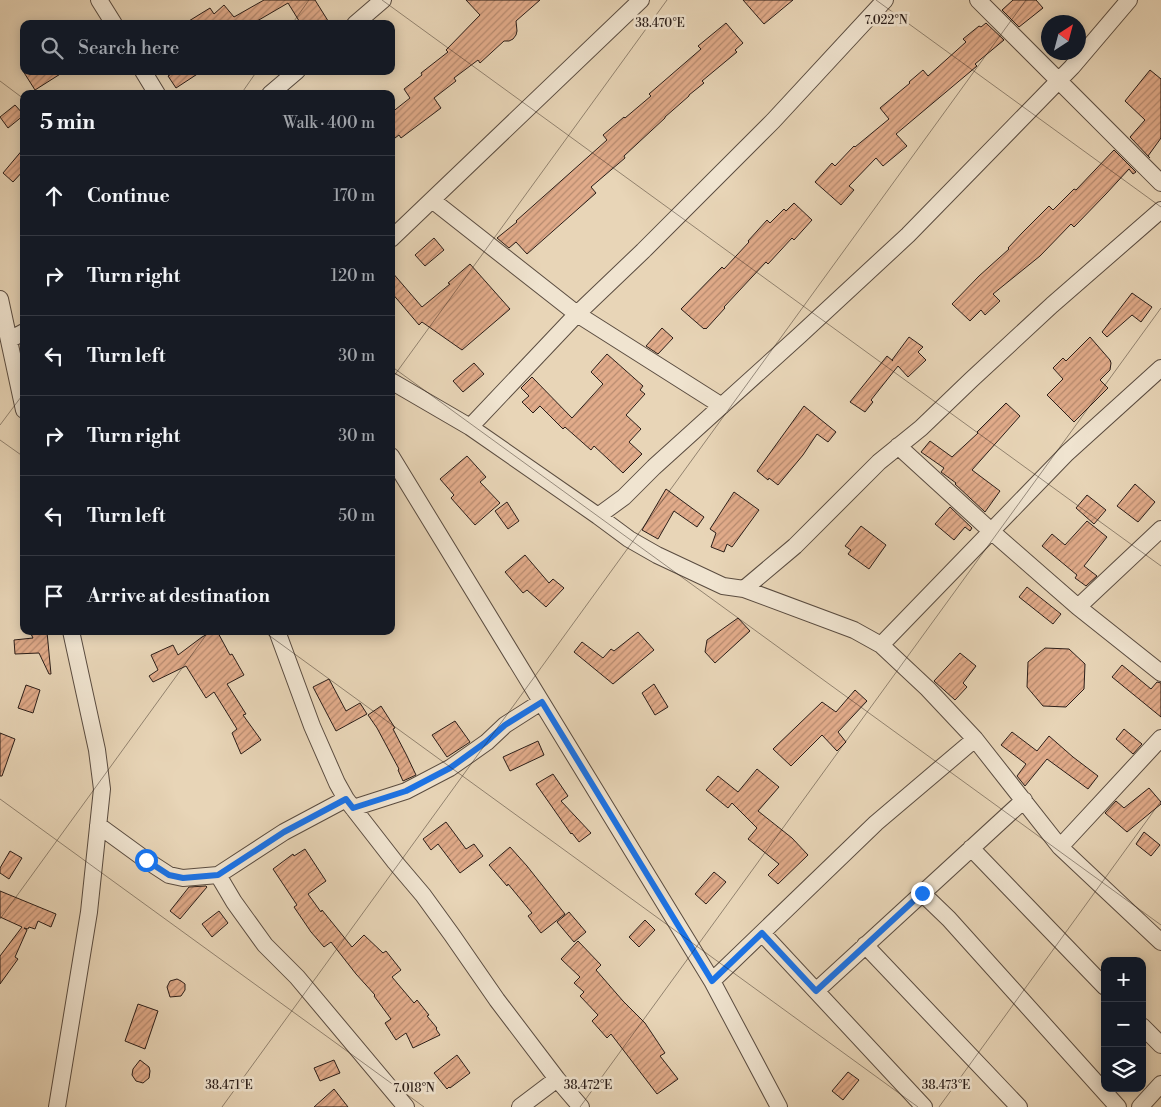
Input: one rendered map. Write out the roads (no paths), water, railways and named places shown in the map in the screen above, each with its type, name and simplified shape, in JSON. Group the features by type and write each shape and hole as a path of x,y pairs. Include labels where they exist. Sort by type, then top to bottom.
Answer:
{"street":[{"path":"99,0 112,20"},
{"path":"359,20 383,0"},
{"path":"395,235 641,0"},
{"path":"470,427 578,314 773,121 885,0"},
{"path":"978,0 1161,183"},
{"path":"598,516 624,497 654,467 908,235 1072,68 1130,0"},
{"path":"145,75 155,90"},
{"path":"275,90 293,75"},
{"path":"432,200 578,314 722,406"},
{"path":"744,589 795,546 879,462 921,428 1052,305 1161,210"},
{"path":"0,299 20,391"},
{"path":"9,340 20,334"},
{"path":"881,645 1067,454 1158,376"},
{"path":"395,383 470,427 628,539 657,555 723,586 744,589 854,630 881,645 922,683 975,739 1060,847 1161,942"},
{"path":"898,446 1078,607 1161,673"},
{"path":"395,463 712,981 779,1107"},
{"path":"1078,607 1161,528"},
{"path":"57,1107 89,912 102,789 97,750 72,635"},
{"path":"278,635 312,726 337,783 350,804 423,895 496,1000 581,1107"},
{"path":"98,825 169,875 183,878 218,875 284,832 350,804 406,791 450,768 481,746 505,725 542,702"},
{"path":"1060,847 1161,738"},
{"path":"712,981 876,824 975,739"},
{"path":"816,991 1024,800"},
{"path":"971,848 1101,983"},
{"path":"218,875 234,902 265,945 297,978 406,1107"},
{"path":"922,893 949,919 1118,1107"},
{"path":"762,933 924,1107"},
{"path":"865,945 1019,1107"},
{"path":"1146,1030 1161,1045"},
{"path":"520,1107 557,1079"},
{"path":"1140,1107 1161,1084"}]}
